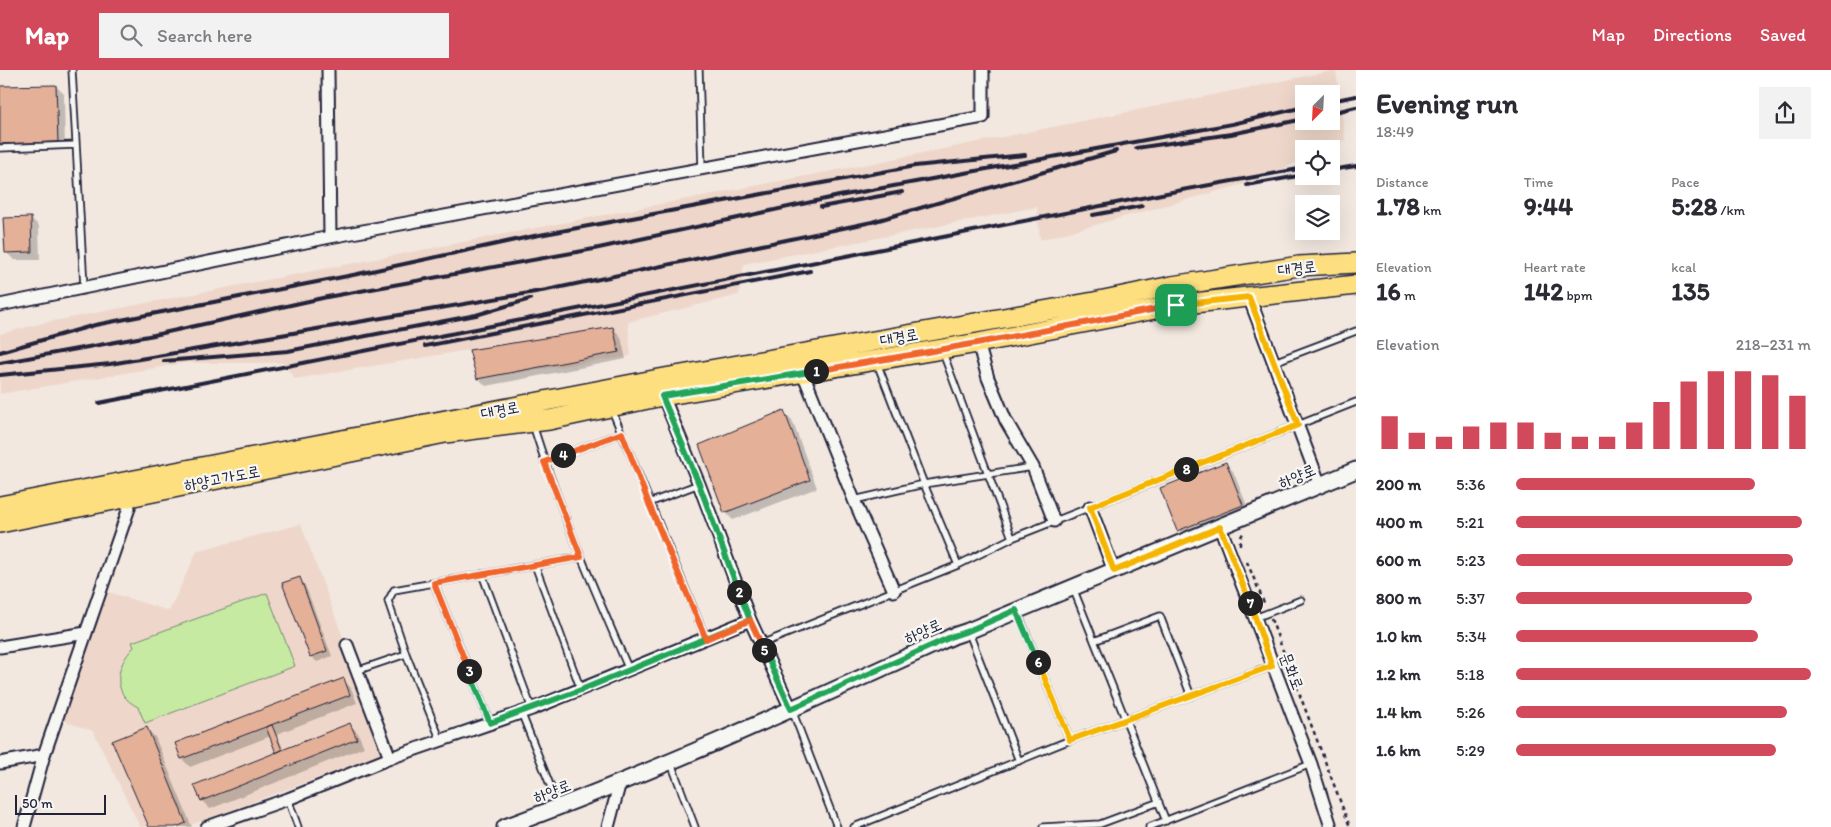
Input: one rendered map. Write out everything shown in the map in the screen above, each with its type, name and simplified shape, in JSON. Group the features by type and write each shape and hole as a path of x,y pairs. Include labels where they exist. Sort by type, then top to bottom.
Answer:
{"main road":[{"name":"대경로","path":"444,427 541,424 610,407 660,388 1084,303 1172,286 1299,266 1356,262"},
{"name":"대경로","path":"444,427 495,410 660,388 803,373 978,343 1176,305 1356,285"},
{"path":"0,494 383,419 461,409 495,410"},
{"path":"0,534 386,456 516,433 541,424"},
{"name":"하양고가도로","path":"0,506 444,427"},
{"name":"하양고가도로","path":"0,523 444,427"}],"street":[{"path":"328,70 330,237"},
{"path":"0,305 330,237 983,117 983,70"},
{"path":"1249,297 1320,485"},
{"path":"978,343 988,378 1006,421 1033,467 1054,522"},
{"path":"803,373 854,500 894,591"},
{"path":"660,388 699,484 750,620 791,709"},
{"name":"하양로","path":"505,827 670,762 953,636 1356,470"},
{"path":"1090,507 1114,571"},
{"path":"24,827 44,755 129,508"},
{"name":"문화로","path":"1220,527 1311,764 1331,827"},
{"path":"207,827 288,799 390,758 527,711 750,620"},
{"path":"0,647 86,633"},
{"path":"347,645 390,758"},
{"path":"0,763 44,755"},
{"path":"608,827 620,782"}],"lane":[{"path":"72,70 84,287"},
{"path":"698,70 702,169"},
{"path":"0,148 76,145"},
{"path":"1274,362 1356,332"},
{"path":"942,348 1012,538"},
{"path":"876,361 958,565"},
{"path":"762,644 958,565 1012,538 1356,402"},
{"path":"610,407 706,639"},
{"path":"541,424 544,462 581,557 629,670"},
{"path":"544,462 622,433"},
{"path":"854,500 924,484 1033,467"},
{"path":"649,504 699,484"},
{"path":"442,741 406,654 388,601 394,590 581,557"},
{"path":"535,565 581,690"},
{"path":"482,574 559,807"},
{"path":"434,583 490,723"},
{"path":"1072,588 1166,821"},
{"path":"1255,618 1301,600"},
{"path":"1016,610 1070,740"},
{"path":"1094,641 1160,616 1191,696"},
{"path":"968,631 1019,761"},
{"path":"356,671 406,654"},
{"path":"854,827 1070,740 1272,666"},
{"path":"791,709 837,827"},
{"path":"670,762 694,827"},
{"path":"1149,827 1311,764"},
{"path":"288,799 298,827"},
{"path":"1042,827 1100,824 1159,802"}],"path":[{"path":"1244,531 1240,539 1240,545 1244,553"},
{"path":"1247,562 1350,827"}],"shaded area":[{"path":"1336,70 1338,85 1295,85 1295,130 1340,130 1340,101 1345,140 1340,142 1340,140 1295,140 1295,163 1255,181 1040,240 1037,207 744,264 739,295 628,322 631,356 477,379 469,350 295,379 283,363 186,363 0,394 0,334 43,323 868,164"},
{"path":"301,524 386,753 185,827 140,827 93,731 55,718 99,589 169,611 197,551"}],"green space":[{"path":"267,593 295,666 145,723 138,707 123,695 120,687 120,671 128,654 134,647 132,642"}],"building":[{"path":"56,85 58,142 0,144 0,86"},
{"path":"31,217 32,252 5,253 3,218"},
{"path":"613,327 619,352 477,379 469,350"},
{"path":"784,410 810,480 724,513 699,445"},
{"path":"1226,462 1243,505 1177,531 1160,488"},
{"path":"300,577 327,651 310,657 282,583"},
{"path":"344,678 350,695 181,759 175,743"},
{"path":"350,723 357,739 201,801 194,785"},
{"path":"272,725 282,750 276,753 266,727"},
{"path":"147,727 186,823 176,827 149,827 112,741"}],"railway":[{"path":"1340,99 1356,96"},
{"path":"1340,111 1356,107"},
{"path":"0,363 154,335 327,297 594,249 839,196 1232,124 1295,109"},
{"path":"1136,148 1231,134 1295,121"},
{"path":"0,375 110,364 547,290 872,222 1116,151"},
{"path":"0,352 95,325 353,275 534,236 915,166 1025,155"},
{"path":"1340,169 1356,166"},
{"path":"99,403 1182,190 1295,170"},
{"path":"1247,185 1295,177"},
{"path":"821,207 902,192"},
{"path":"1093,215 1142,206"},
{"path":"425,346 810,271"},
{"path":"164,361 288,351 476,315 530,299"}],"route":[{"path":"1176,305 978,343 662,396 699,484 750,620 706,639 668,655 581,690 490,723 434,583 581,557 544,462 622,433 649,504 706,639 750,620 791,709 953,636 1016,610 1070,740 1272,666 1254,613 1220,527 1114,571 1090,507 1298,425 1249,297 1176,305"}]}
